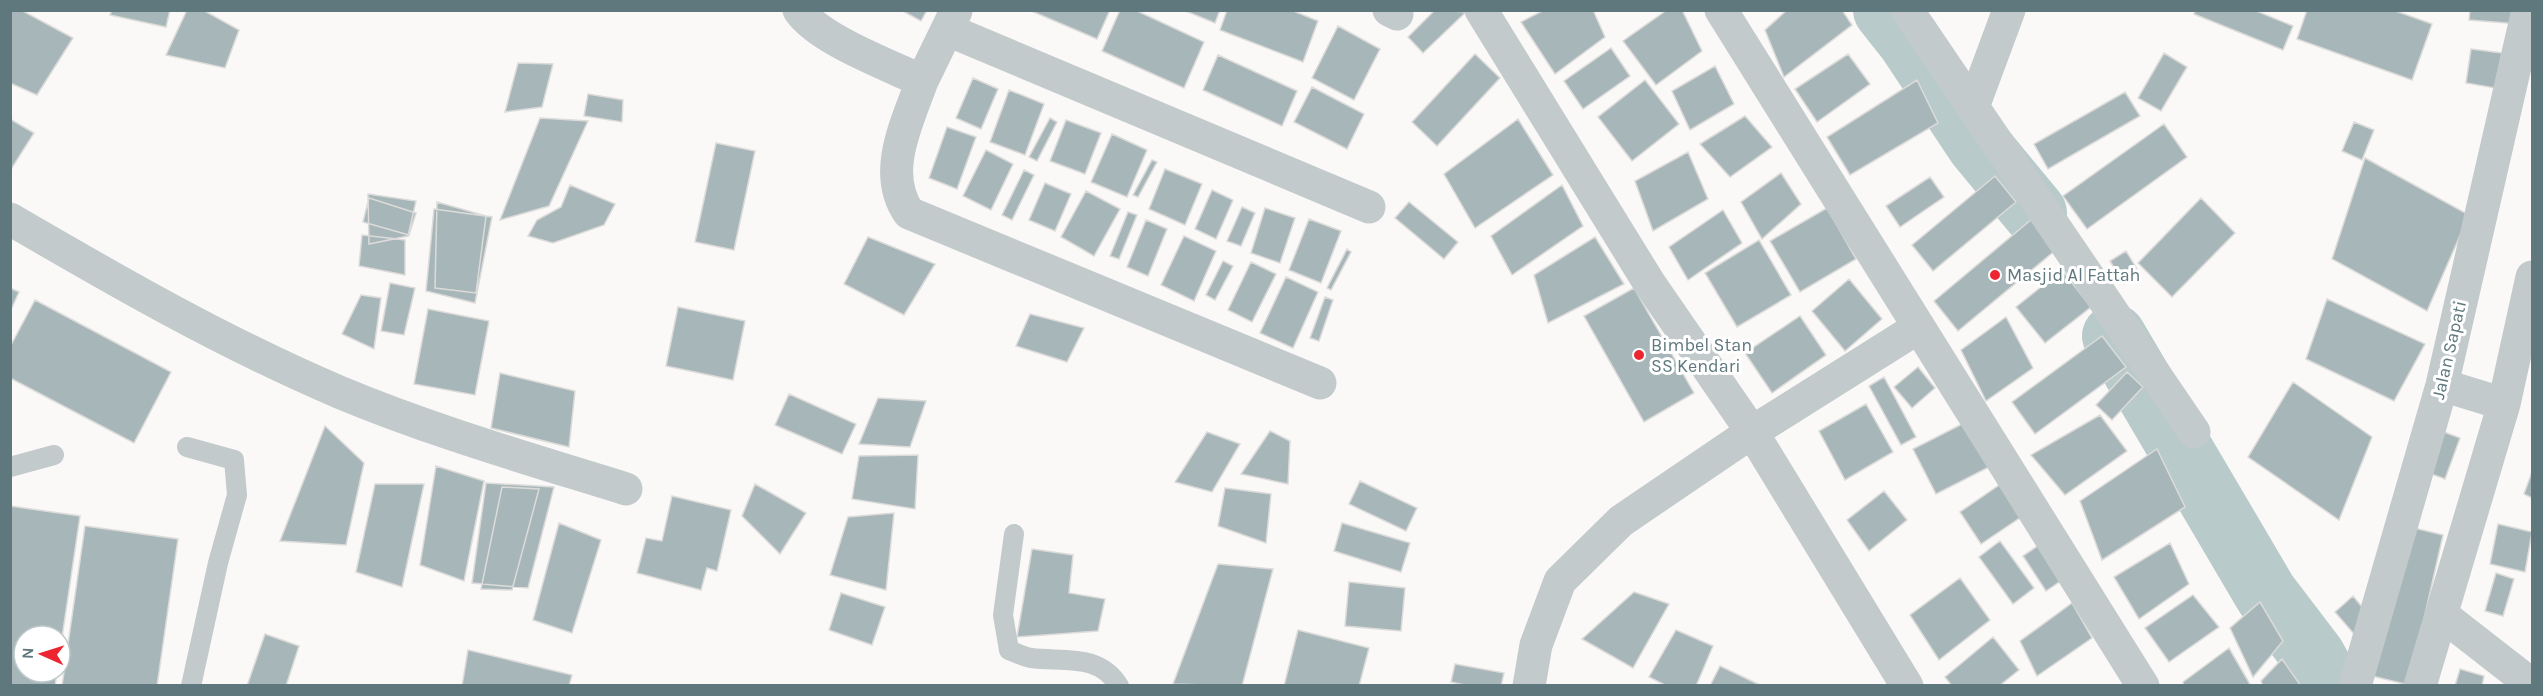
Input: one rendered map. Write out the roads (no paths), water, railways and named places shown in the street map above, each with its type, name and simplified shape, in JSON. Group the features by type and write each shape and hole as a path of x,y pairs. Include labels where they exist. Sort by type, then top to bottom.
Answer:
{"street":[{"path":"799,10 806,21 851,48 922,81"},
{"path":"1481,10 1648,281 1752,432 1907,686"},
{"path":"1721,10 2143,686"},
{"path":"1907,10 2194,432"},
{"path":"1973,107 2009,10"},
{"name":"Jalan Sapati","path":"2355,686 2442,385 2528,10"},
{"path":"1320,383 909,213 899,199 894,180 901,142 922,81 952,20 1369,207"},
{"path":"10,219 182,318 252,353 341,392 449,433 626,489"},
{"path":"2420,686 2504,404 2532,277"},
{"path":"1529,686 1536,645 1560,581 1621,521 1752,432 1919,327"},
{"path":"2442,385 2504,404"},
{"path":"2440,614 2532,685"}],"lane":[{"path":"187,447 234,460 237,495 218,563 191,686"},
{"path":"10,467 54,455"},
{"path":"1014,534 1003,615 1009,650 1029,658 1082,660 1111,673 1119,686"}],"waterway":[{"path":"1885,10 1908,39 1978,144 2035,213"},
{"path":"2114,336 2266,594 2314,657 2330,686"}],"place":[{"name":"Masjid Al Fattah","path":"1995,275"},
{"name":"Bimbel Stan SS Kendari","path":"1639,355"}]}
